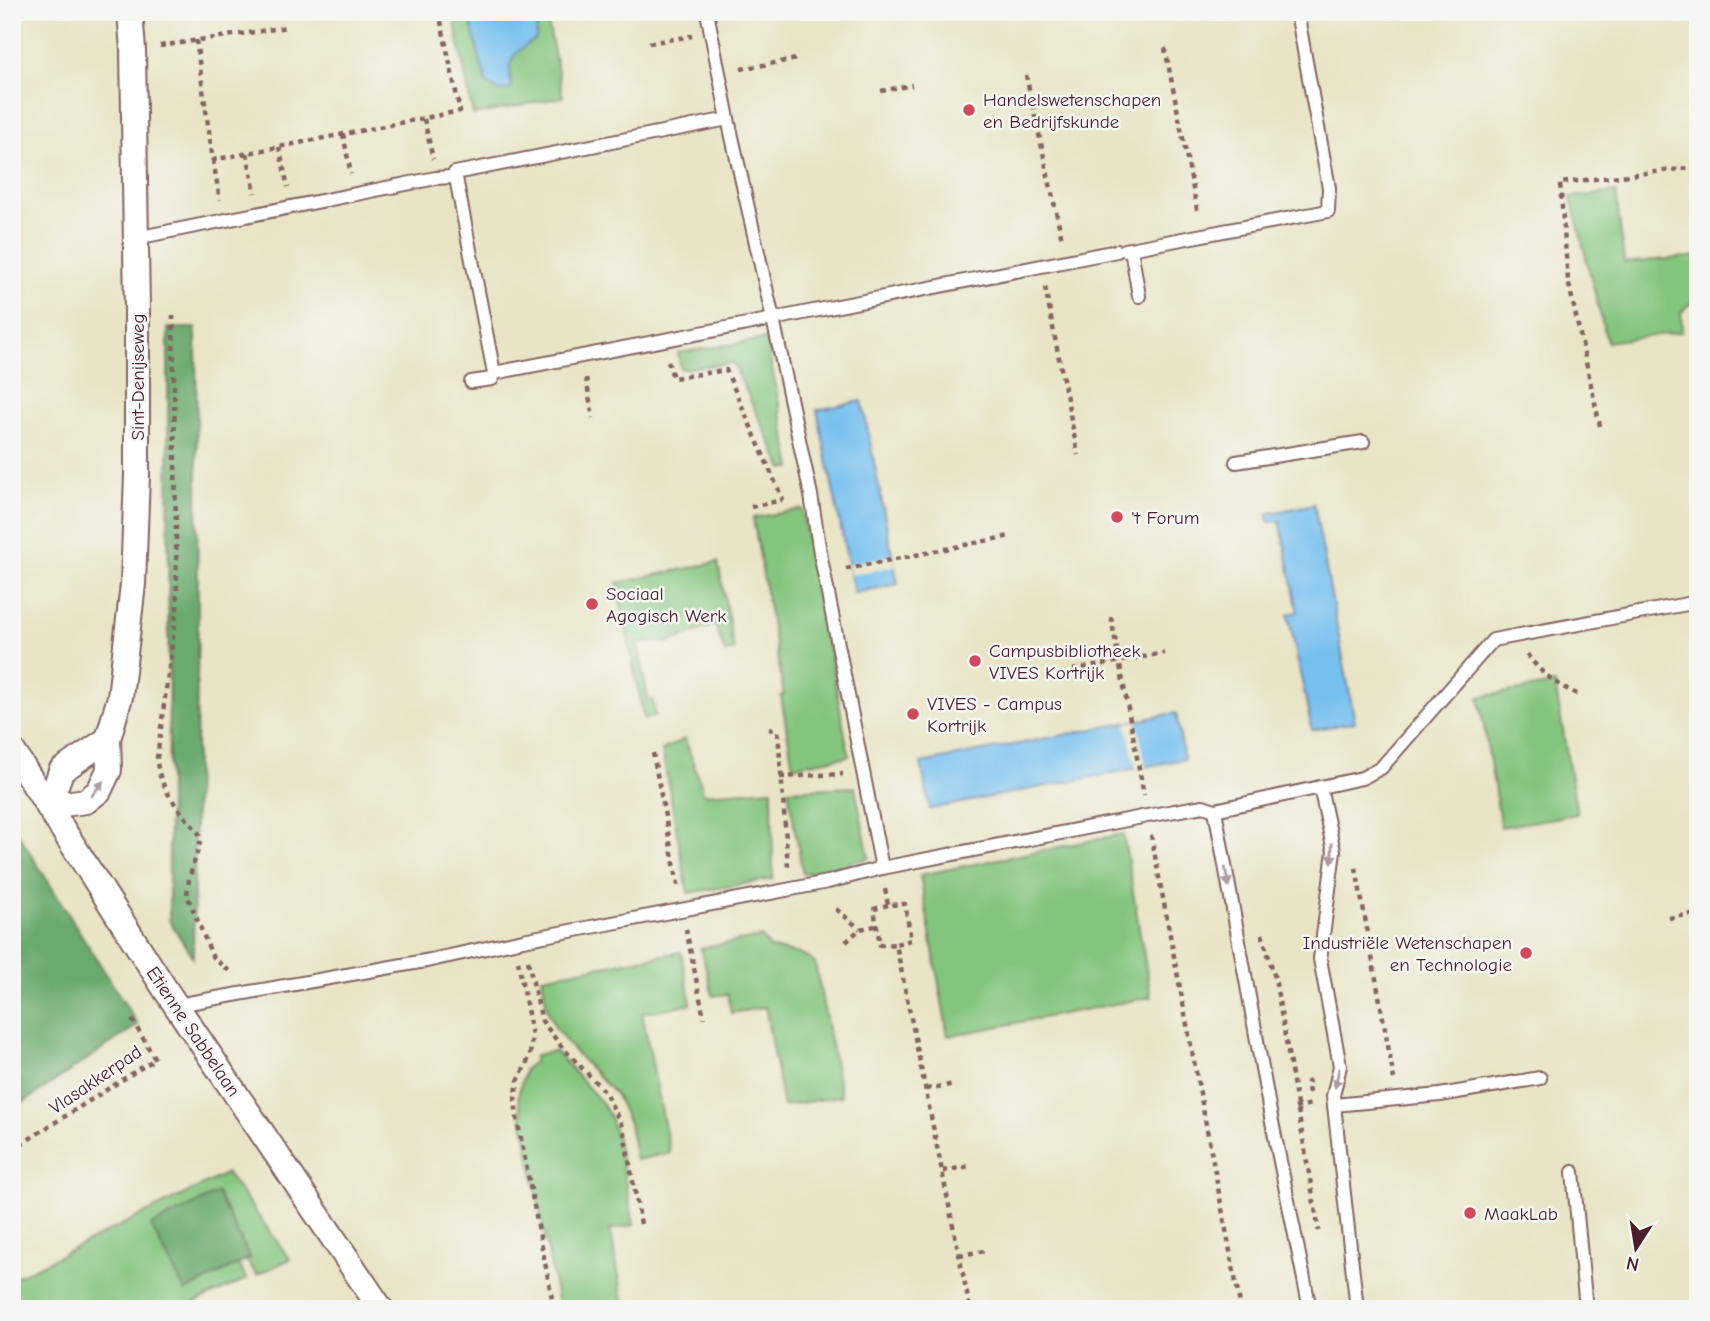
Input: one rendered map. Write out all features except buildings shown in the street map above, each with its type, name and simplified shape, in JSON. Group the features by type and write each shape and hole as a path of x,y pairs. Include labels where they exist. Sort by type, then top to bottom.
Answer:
{"street":[{"name":"Sint-Denijseweg","path":"49,806 86,801 99,791 108,770 108,739 120,697 133,584 137,462 136,238 130,12"},
{"path":"49,806 61,771 108,739"},
{"name":"Etienne Sabbelaan","path":"12,750 177,1005 381,1309"}],"lane":[{"path":"707,12 811,495 881,868"},
{"path":"494,373 1328,211 1329,188 1297,12"},
{"path":"136,238 451,177 455,173 728,119"},
{"path":"455,173 494,373 492,379 471,383"},
{"path":"1124,250 1139,296"},
{"path":"1236,462 1363,442"},
{"path":"177,1005 432,960 789,889 881,868 1203,806 1214,810 1362,778 1381,768 1493,640 1698,602"},
{"path":"1320,787 1334,851 1320,959 1340,1066 1333,1096 1357,1309"},
{"path":"1214,810 1310,1309"},
{"path":"1334,1105 1440,1095 1540,1078"},
{"path":"1573,1172 1586,1309"}],"path":[{"path":"213,160 460,111 439,12"},
{"path":"133,50 287,26"},
{"path":"649,43 710,34"},
{"path":"196,40 223,221"},
{"path":"1165,48 1203,235"},
{"path":"719,73 797,59"},
{"path":"1026,75 1067,261"},
{"path":"881,91 912,85"},
{"path":"424,119 436,178"},
{"path":"343,134 356,195"},
{"path":"279,147 293,207"},
{"path":"247,153 260,214"},
{"path":"1600,426 1568,279 1560,183 1698,167"},
{"path":"1041,265 1078,455"},
{"path":"173,315 177,607 157,771 164,787 200,835 187,895 213,958 237,976"},
{"path":"663,341 673,378 726,370 783,500"},
{"path":"582,356 593,418"},
{"path":"751,506 811,495"},
{"path":"848,568 1010,537"},
{"path":"1111,617 1141,768"},
{"path":"1514,636 1534,664 1564,688 1581,696"},
{"path":"1073,670 1164,653"},
{"path":"769,729 778,731 789,889"},
{"path":"653,753 704,1018"},
{"path":"780,777 862,773"},
{"path":"1147,816 1241,1309"},
{"path":"1356,862 1357,880 1395,1079 1382,1081"},
{"path":"881,868 888,905"},
{"path":"905,904 911,940 880,945 875,926 874,909 905,904"},
{"path":"836,909 860,929"},
{"path":"1670,918 1698,913"},
{"path":"846,943 860,929 875,926"},
{"path":"518,941 542,1020 561,1046 605,1092 623,1128 641,1224"},
{"path":"518,941 532,1035 530,1056 518,1081 515,1099 554,1309"},
{"path":"896,944 970,1309"},
{"name":"Vlasakkerpad","path":"12,1150 155,1059 130,1016"},
{"path":"926,1089 955,1084"},
{"path":"943,1171 970,1166"},
{"path":"958,1255 985,1251"}],"green space":[{"path":"453,12 468,12 487,85 512,89 509,67 528,14 525,12 546,12 563,97 473,115"},
{"path":"1616,192 1624,263 1698,256 1698,302 1688,305 1681,313 1682,332 1607,342 1571,197"},
{"path":"168,328 196,328 198,613 193,958 169,920"},
{"path":"766,339 792,468 783,469 733,363 681,369 678,353"},
{"path":"802,509 849,756 793,766 781,696 784,695 753,518"},
{"path":"718,562 734,650 725,652 715,625 666,643 638,643 648,700 653,700 655,716 644,720 617,583"},
{"path":"1555,684 1577,814 1501,827 1479,697"},
{"path":"685,739 704,794 772,789 773,879 688,893 662,750"},
{"path":"855,787 869,858 803,874 788,790"},
{"path":"12,824 138,1025 12,1110"},
{"path":"1123,834 1151,997 948,1036 920,875"},
{"path":"761,937 770,948 804,955 815,963 841,1096 783,1106 765,1007 731,1013 728,994 713,996 701,948"},
{"path":"681,952 691,1004 642,1013 670,1153 636,1160 629,1123 616,1095 555,1027 547,1009 542,977"},
{"path":"555,1051 603,1104 617,1139 634,1225 610,1230 625,1309 559,1309 518,1096 525,1069 534,1062 535,1055"},
{"path":"227,1173 290,1259 257,1275 246,1260 250,1257 217,1193 185,1291 238,1264 247,1279 181,1309 12,1309 12,1279"},
{"path":"217,1193 250,1258 185,1291 151,1226"}],"water":[{"path":"468,12 525,12 537,27 536,39 512,59 512,89 499,91 487,85"},
{"path":"862,401 898,584 854,593 817,410"},
{"path":"1314,504 1355,722 1312,730 1288,614 1298,612 1280,521 1269,522 1267,514"},
{"path":"1176,713 1184,759 930,809 921,763"}],"pier":[{"path":"893,555 895,566 850,575 848,564"},
{"path":"1137,721 1146,767 1136,769 1126,723"}],"place":[{"name":"Handelswetenschapen en Bedrijfskunde","path":"969,110"},
{"name":"'t Forum","path":"1117,517"},
{"name":"Sociaal Agogisch Werk","path":"592,604"},
{"name":"Campusbibliotheek VIVES Kortrijk","path":"975,661"},
{"name":"VIVES - Campus Kortrijk","path":"913,714"},
{"name":"Industriële Wetenschapen en Technologie","path":"1526,953"},
{"name":"MaakLab","path":"1470,1213"}]}
